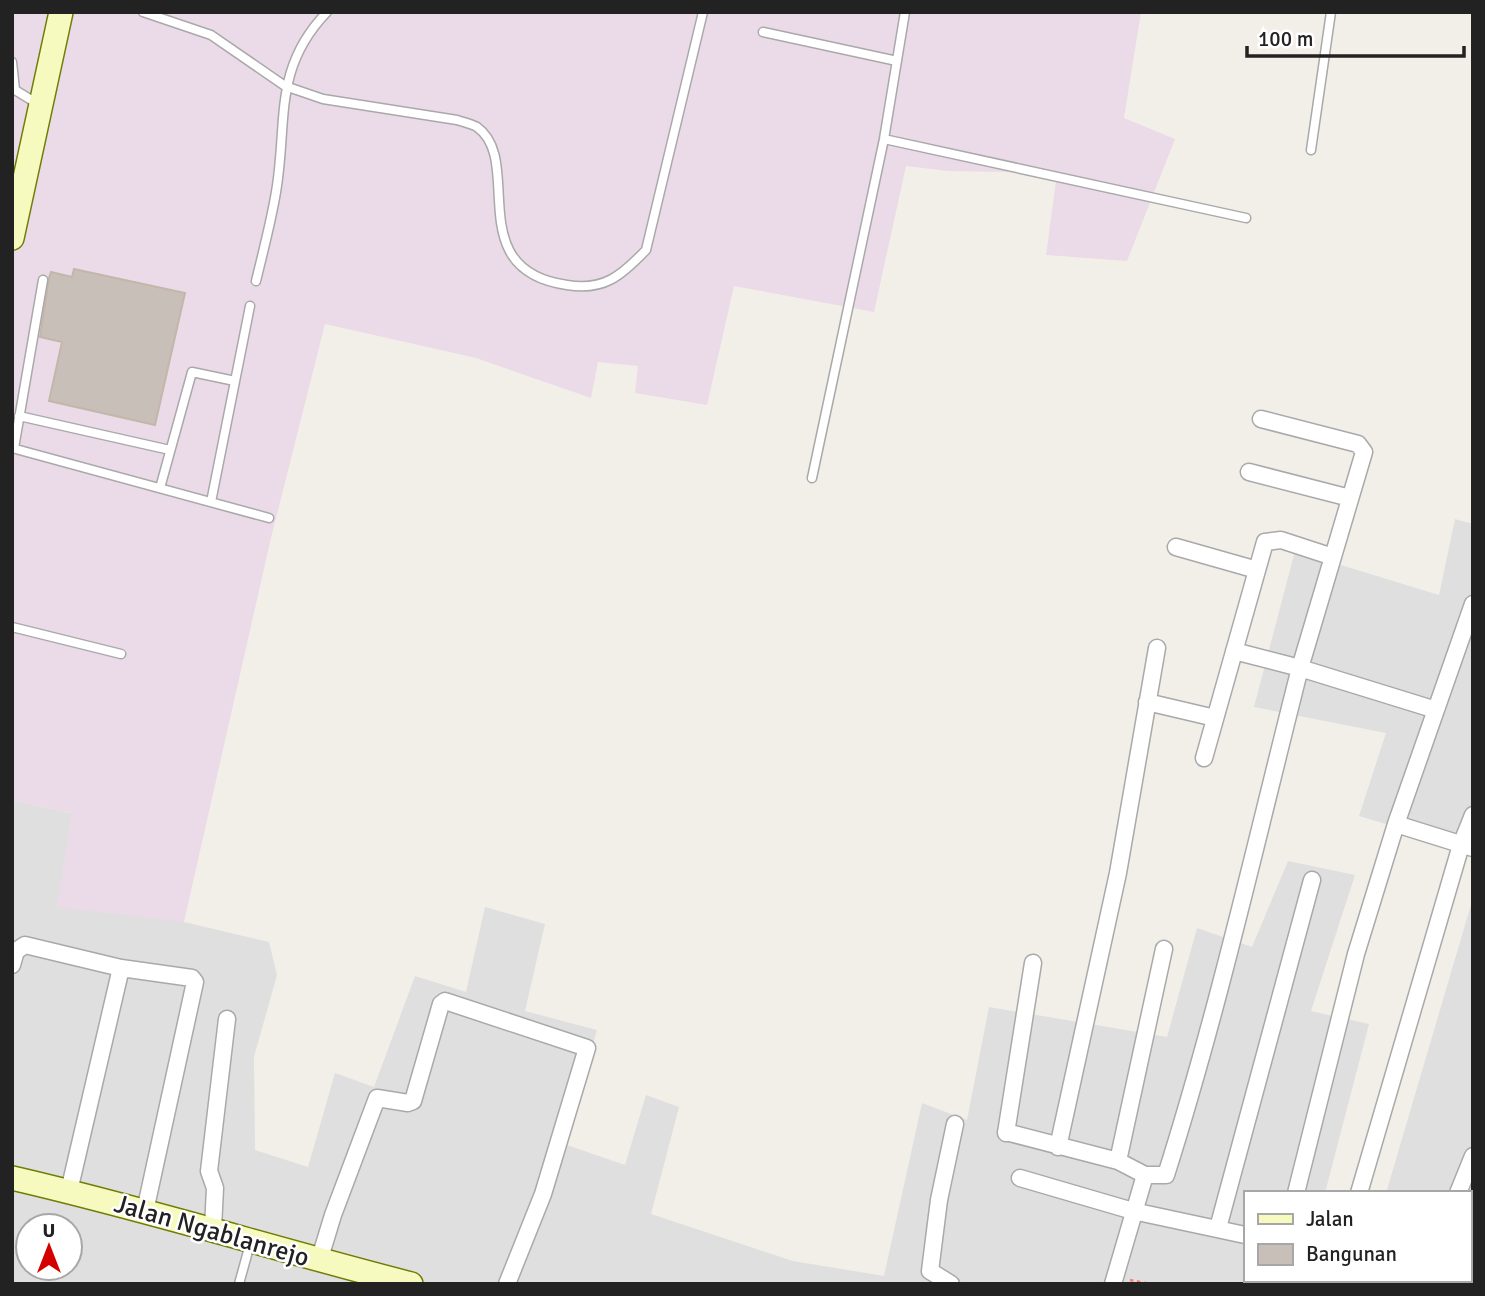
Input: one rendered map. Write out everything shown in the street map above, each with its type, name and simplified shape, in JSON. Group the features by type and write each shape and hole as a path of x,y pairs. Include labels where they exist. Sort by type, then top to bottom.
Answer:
{"street":[{"path":"12,238 61,12"},
{"path":"1033,963 1006,1133 1118,1161 1145,1175 1166,1175 1236,930 1300,668 1363,448 1261,419"},
{"path":"1249,472 1350,498"},
{"path":"1204,758 1265,542 1281,540 1333,557"},
{"path":"1176,547 1257,570"},
{"path":"1297,1191 1356,954 1396,824 1473,604"},
{"path":"1058,1147 1118,873 1157,648"},
{"path":"1234,651 1300,668 1436,710"},
{"path":"1147,702 1215,718"},
{"path":"1360,1191 1467,847 1473,815"},
{"path":"1396,824 1467,847"},
{"path":"1218,1228 1312,880"},
{"path":"12,965 16,951 25,945 121,968 192,978 195,982 145,1211"},
{"path":"1118,1161 1164,949"},
{"path":"69,1191 121,968"},
{"path":"319,1261 333,1215 377,1098 408,1103 413,1101 441,1004 445,1001 587,1048 543,1194 507,1284"},
{"path":"213,1228 215,1188 209,1171 227,1019"},
{"path":"951,1284 930,1271 939,1200 955,1124"},
{"path":"1459,1191 1473,1156"},
{"path":"1114,1280 1145,1175"},
{"name":"Jalan Ngablanrejo","path":"12,1178 213,1228 319,1261 411,1284"},
{"path":"1020,1178 1133,1211 1244,1235"}],"lane":[{"path":"143,12 211,35 285,86 323,99 457,120 478,127 494,156 503,232 510,253 526,271 545,282 576,287 605,284 629,268 646,250 703,12"},
{"path":"256,281 276,192 285,86 306,34 327,12"},
{"path":"812,478 884,139 905,12"},
{"path":"1311,150 1331,12"},
{"path":"764,32 897,61"},
{"path":"12,62 17,94 40,104"},
{"path":"884,139 1246,218"},
{"path":"43,281 13,448 268,518"},
{"path":"211,502 250,306"},
{"path":"160,488 192,372 235,381"},
{"path":"19,416 170,450"},
{"path":"12,627 121,654"},
{"path":"239,1284 251,1241"}],"path":[{"path":"1114,1280 1151,1284"}],"shaded area":[{"path":"12,12 1141,12 1124,118 1175,139 1127,261 1046,255 1057,173 948,171 906,166 874,312 734,286 707,405 635,393 638,366 598,362 591,398 476,358 325,324 270,542 184,922 57,907 72,813 12,800"},
{"path":"1455,519 1473,524 1473,850 1359,816 1386,733 1254,707 1295,551 1439,595"},
{"path":"12,800 72,813 184,922 269,942 277,975 254,1057 255,1150 308,1167 335,1073 374,1087 415,976 466,992 485,907 545,924 525,1011 597,1030 564,1144 625,1165 646,1095 679,1107 651,1214 793,1261 884,1276 922,1103 967,1120 989,1007 1167,1037 1197,928 1252,947 1288,861 1355,875 1311,1011 1369,1024 1326,1191 1244,1191 1244,1282 1471,1282 1471,1191 1387,1191 1473,898 1473,1284 12,1284"}],"building":[{"path":"74,269 185,293 155,425 49,401 62,342 40,337 49,278 51,272 72,277"}]}
